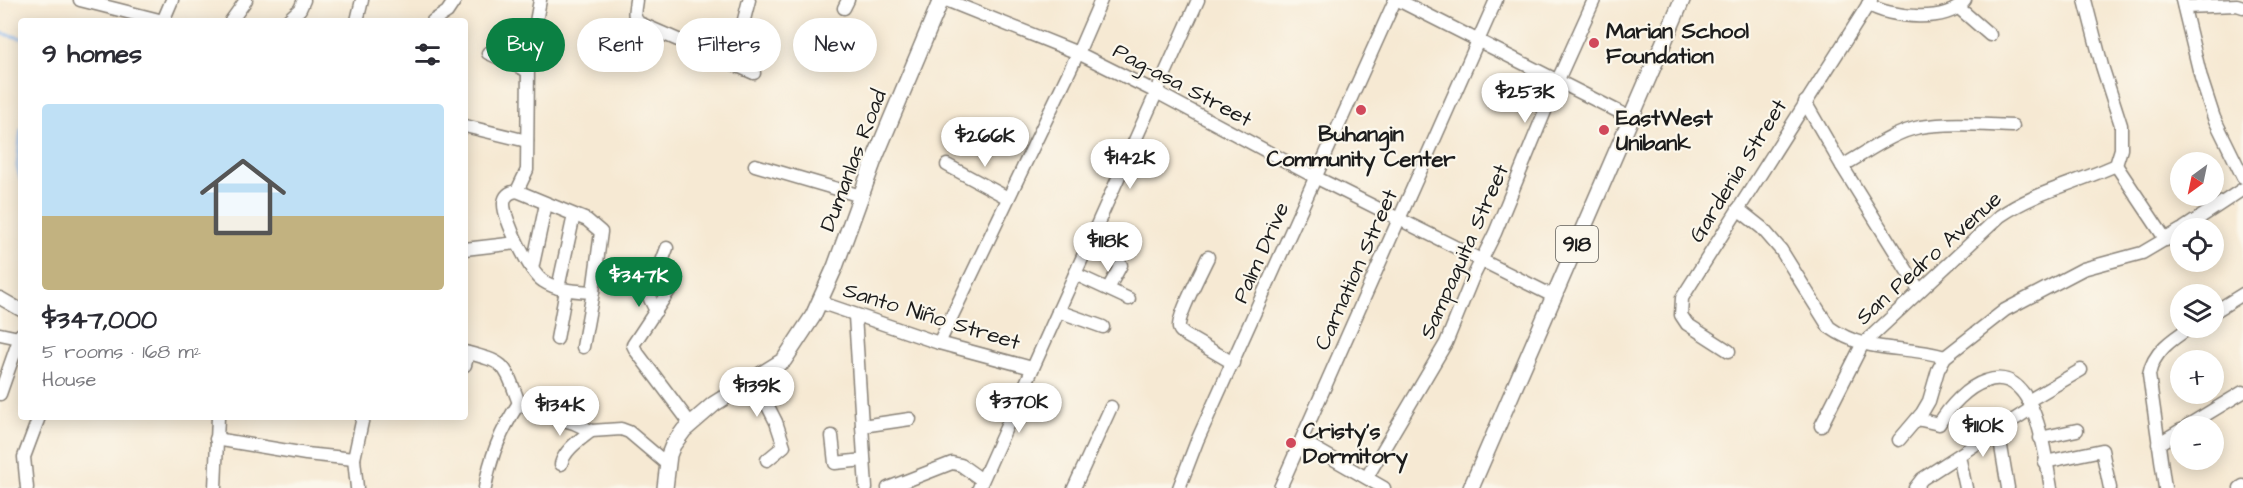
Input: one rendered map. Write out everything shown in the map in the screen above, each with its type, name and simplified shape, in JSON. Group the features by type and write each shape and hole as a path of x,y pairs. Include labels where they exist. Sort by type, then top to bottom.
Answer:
{"main road":[{"name":"Dumanlas Road","path":"665,488 673,445 690,423 714,404 776,366 791,351 819,302 836,267 861,196 940,0"},
{"name":"918","path":"1471,488 1682,0"}],"street":[{"path":"80,0 122,5 155,18"},
{"path":"164,18 172,0"},
{"path":"233,18 246,0"},
{"path":"290,18 300,9 304,0"},
{"path":"358,18 362,0"},
{"path":"438,18 447,12 455,0"},
{"path":"537,18 540,0"},
{"path":"636,0 634,14 639,23 676,39"},
{"path":"745,18 749,0"},
{"name":"Pag-asa Street","path":"946,0 1078,53 1317,178 1555,297"},
{"path":"939,343 1078,53 1101,0"},
{"path":"888,488 952,463 961,465 980,484 1198,0"},
{"path":"1396,0 1631,118"},
{"name":"Palm Drive","path":"1179,488 1197,441 1396,0"},
{"name":"Carnation Street","path":"1280,488 1496,0"},
{"name":"Sampaguita Street","path":"1367,477 1439,356 1521,175 1557,82 1594,0"},
{"path":"2085,0 2102,66 2121,125 2121,149 2116,165 2166,240"},
{"path":"1870,2 1886,13 1935,16 1947,14 1962,4 1990,35"},
{"name":"Gardenia Street","path":"1729,351 1687,324 1681,315 1682,298 1870,2"},
{"path":"2243,7 2183,4 2201,78 2214,118 2243,177"},
{"path":"517,192 527,170 528,72"},
{"path":"1805,102 1919,290"},
{"path":"1842,166 1893,137 1919,127 1951,124 2013,126"},
{"path":"468,127 527,141"},
{"path":"755,165 861,196"},
{"path":"947,165 1008,198"},
{"name":"San Pedro Avenue","path":"1821,426 1862,345 2000,216 2020,202 2087,179 2116,165"},
{"path":"2199,218 2243,189"},
{"path":"583,347 593,292 601,232 594,224 517,192 508,195 504,203 518,243 532,269 541,280 562,289 593,292"},
{"path":"532,269 546,204"},
{"path":"1738,209 1762,228 1781,250 1829,327 1838,334 1862,345 1945,357"},
{"path":"556,339 574,215"},
{"path":"1899,440 1929,401 1938,370 1945,357 2005,310 2083,269 2142,253 2170,237"},
{"path":"468,249 518,243"},
{"path":"656,311 650,299 667,248"},
{"path":"1208,257 1184,310 1179,326 1180,331 1233,363"},
{"path":"1108,289 1121,265"},
{"path":"1075,274 1129,299"},
{"path":"674,283 636,339 634,349 690,423"},
{"path":"2224,306 2243,294"},
{"path":"0,298 18,308"},
{"name":"Santo Niño Street","path":"819,302 939,343 1032,368"},
{"path":"1058,311 1103,327"},
{"path":"855,316 866,488"},
{"path":"0,334 18,336"},
{"path":"2165,488 2149,381 2150,366 2160,351 2175,338"},
{"path":"0,394 18,342"},
{"path":"468,357 495,360 504,366 519,403 533,411 574,423 591,431 621,429 629,432 668,465"},
{"path":"1915,488 1922,479 1959,456 2080,370"},
{"path":"1917,419 1939,424 1945,414 1971,388 1995,378 2012,382 2030,404 2051,488"},
{"path":"754,379 776,422 783,446 767,460"},
{"path":"2203,416 2243,392"},
{"path":"485,488 494,447 519,403"},
{"path":"1074,488 1111,407"},
{"path":"862,426 910,419"},
{"path":"27,488 24,457 38,420"},
{"path":"215,488 219,420"},
{"path":"357,488 354,459 362,420"},
{"path":"1998,429 2008,488"},
{"path":"2040,438 2077,430"},
{"path":"561,464 568,451 591,431"},
{"path":"832,436 835,463 864,460"},
{"path":"2158,444 2170,437"},
{"path":"216,439 306,454 326,454 354,459"},
{"path":"1302,441 1384,488"},
{"path":"2045,462 2102,450 2110,488"},
{"path":"1959,456 1966,488"}],"waterway":[{"path":"0,33 18,37"},
{"path":"18,157 18,170"}],"place":[{"name":"Marian School Foundation","path":"1594,43"},
{"name":"Buhangin Community Center","path":"1361,110"},
{"name":"EastWest Unibank","path":"1604,130"},
{"name":"Cristy's Dormitory","path":"1291,443"}]}
